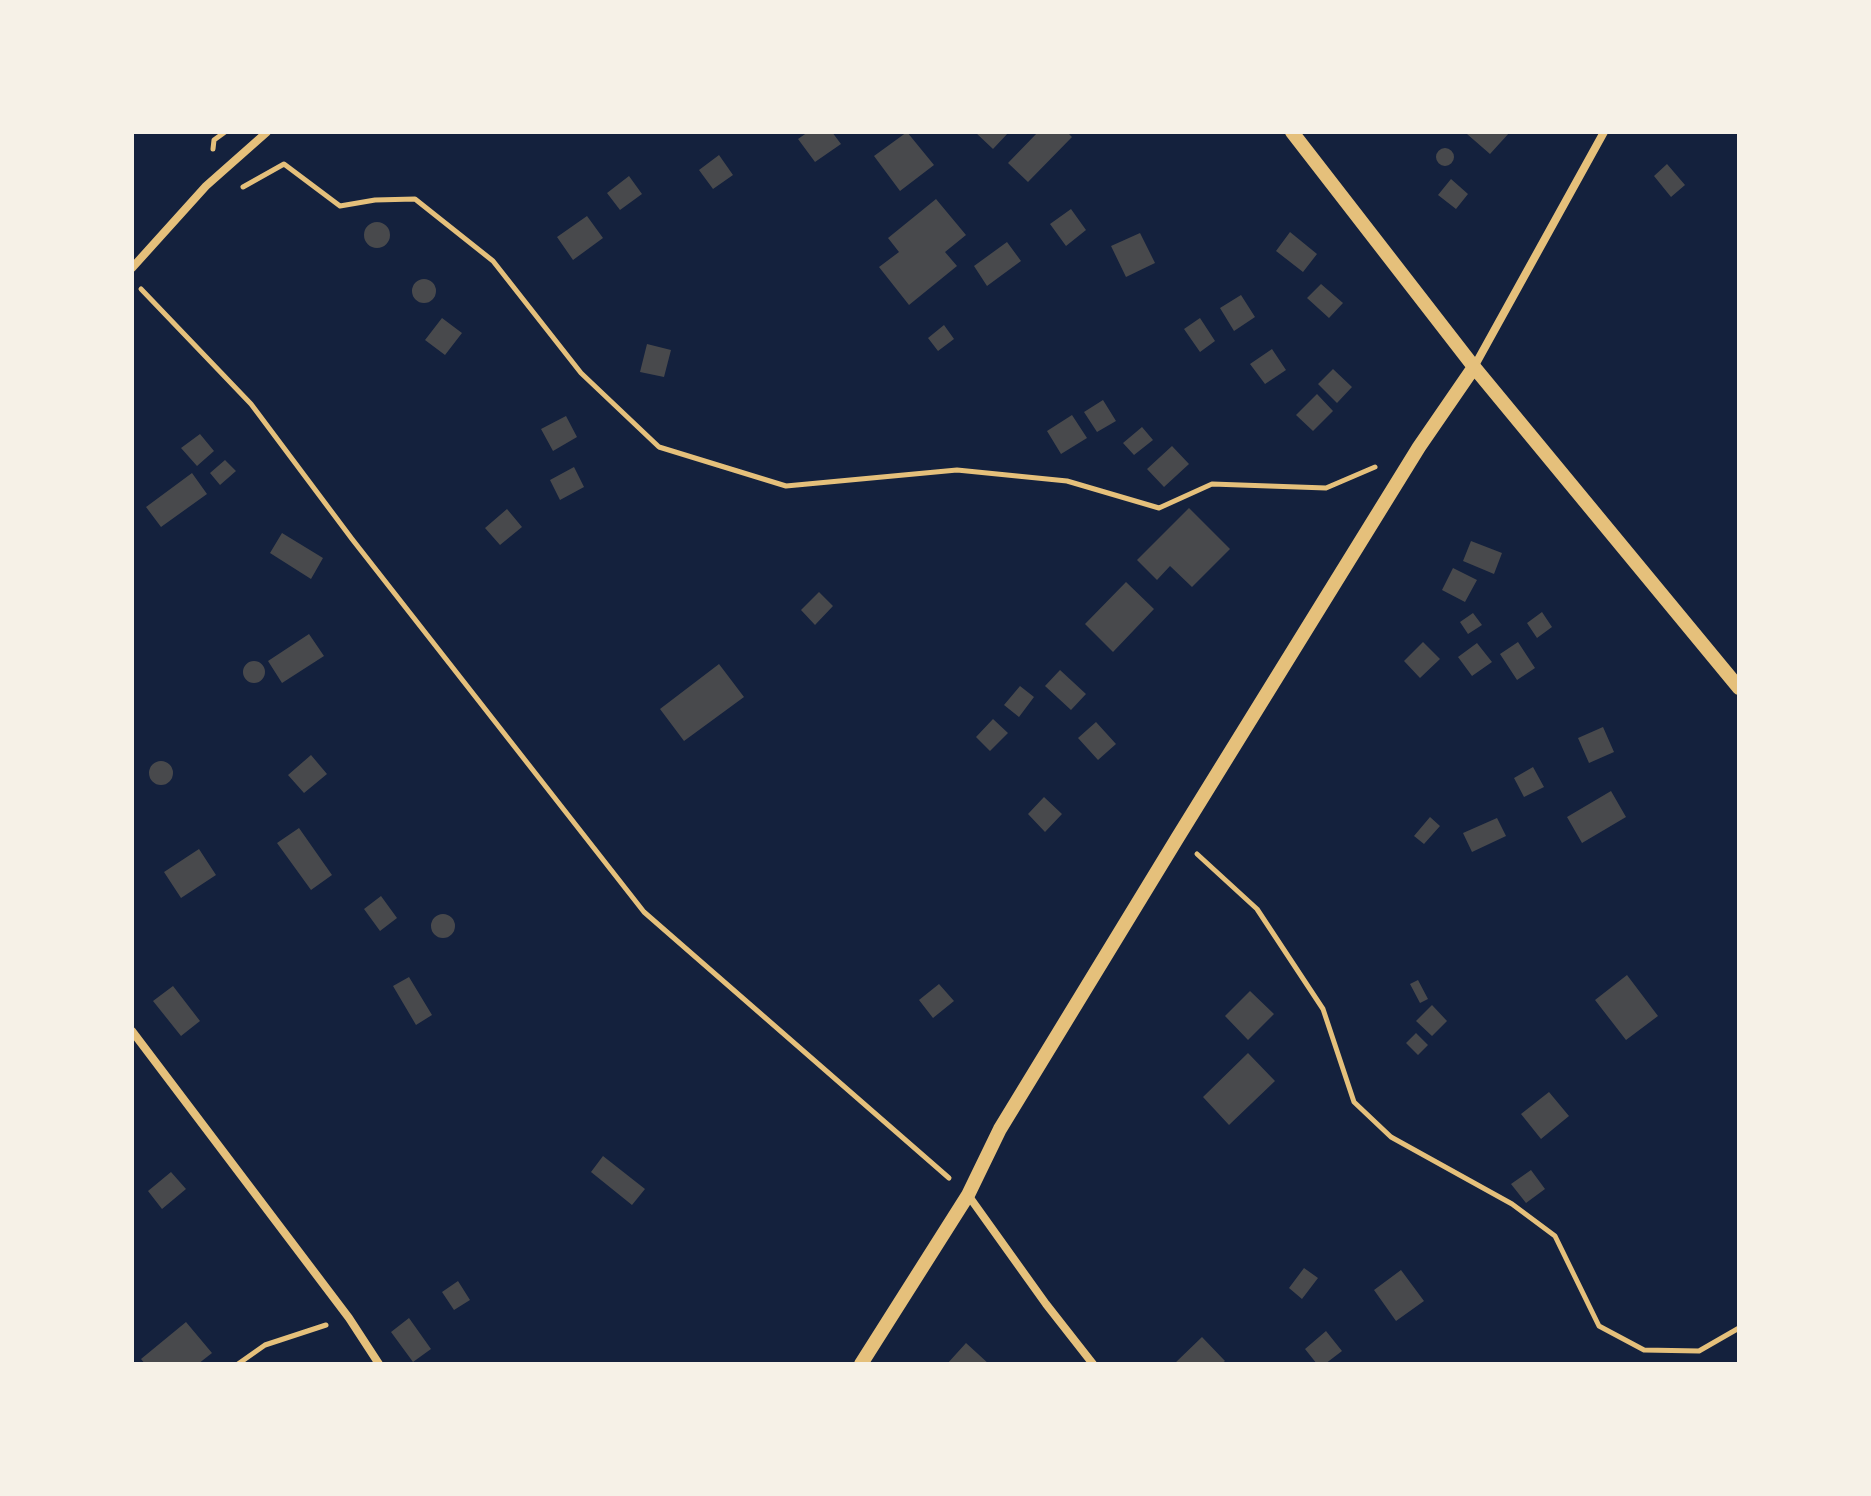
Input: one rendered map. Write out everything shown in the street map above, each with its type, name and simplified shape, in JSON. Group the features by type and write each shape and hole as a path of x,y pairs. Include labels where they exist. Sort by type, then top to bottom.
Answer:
{"street":[{"path":"132,268 206,186 267,132"},
{"path":"1292,132 1474,367 1739,688"},
{"path":"861,1364 968,1195 1000,1129 1178,837 1419,447 1474,367 1604,132"},
{"path":"132,1031 349,1318 379,1364"},
{"path":"968,1195 1093,1364"}],"path":[{"path":"206,186 231,194 284,164 340,206 375,200 415,199 493,261 581,373 659,447 786,486 957,470 1067,481 1159,508 1212,484 1326,488 1419,447"},
{"path":"132,280 251,404 352,539 644,912 968,1195"},
{"path":"1178,837 1257,909 1323,1009 1354,1102 1391,1137 1512,1204 1555,1236 1599,1326 1644,1350 1699,1351 1739,1328"},
{"path":"238,1364 265,1345 349,1318"}],"building":[{"path":"808,132 832,132 841,144 815,162 798,139"},
{"path":"907,132 934,165 900,191 874,156"},
{"path":"975,132 1009,132 993,149"},
{"path":"1038,132 1067,132 1072,137 1028,182 1008,163"},
{"path":"1468,132 1510,132 1490,154"},
{"path":"1445,148 1454,157 1445,166 1436,157"},
{"path":"719,155 733,175 713,189 699,170"},
{"path":"1667,164 1685,185 1671,197 1654,176"},
{"path":"629,176 642,194 620,210 607,193"},
{"path":"1451,179 1468,194 1456,209 1438,195"},
{"path":"936,199 966,235 945,252 957,266 909,305 879,267 899,252 888,238"},
{"path":"1071,209 1086,230 1066,246 1050,224"},
{"path":"587,216 603,238 573,260 557,237"},
{"path":"377,222 386,226 390,235 386,244 377,248 368,244 364,235 368,226"},
{"path":"1290,232 1317,254 1303,272 1276,251"},
{"path":"1140,233 1155,263 1126,277 1111,246"},
{"path":"1007,242 1021,261 987,286 974,266"},
{"path":"424,279 433,282 436,291 433,300 424,303 415,300 412,291 415,282"},
{"path":"1321,284 1343,303 1329,318 1307,298"},
{"path":"1241,295 1255,317 1234,331 1220,308"},
{"path":"442,318 462,333 445,355 425,340"},
{"path":"1200,318 1215,341 1200,352 1184,329"},
{"path":"944,325 954,339 938,351 928,338"},
{"path":"647,344 671,350 664,377 640,372"},
{"path":"1272,349 1286,370 1265,384 1250,364"},
{"path":"1333,369 1352,387 1337,403 1318,384"},
{"path":"1317,394 1333,411 1313,431 1296,415"},
{"path":"1103,400 1116,421 1097,432 1084,412"},
{"path":"1072,415 1087,438 1061,454 1047,431"},
{"path":"566,416 577,437 553,451 541,429"},
{"path":"1142,427 1153,440 1134,455 1123,443"},
{"path":"200,434 214,451 197,466 181,448"},
{"path":"1172,446 1189,464 1164,487 1147,469"},
{"path":"225,460 236,471 220,485 210,473"},
{"path":"574,467 584,487 560,500 550,480"},
{"path":"192,473 207,494 161,527 146,507"},
{"path":"1189,508 1230,549 1192,587 1170,566 1157,580 1137,560"},
{"path":"507,509 522,527 500,545 485,528"},
{"path":"282,533 323,558 311,579 270,553"},
{"path":"1471,541 1502,553 1494,574 1463,561"},
{"path":"1453,568 1477,580 1465,602 1442,590"},
{"path":"1126,582 1154,609 1113,652 1085,624"},
{"path":"819,592 833,606 815,625 801,610"},
{"path":"1542,612 1552,627 1537,638 1527,623"},
{"path":"1473,613 1482,625 1468,634 1460,622"},
{"path":"309,634 324,656 282,683 268,661"},
{"path":"1423,642 1440,659 1420,678 1404,661"},
{"path":"1518,642 1535,668 1517,680 1500,654"},
{"path":"1477,643 1492,662 1472,676 1458,657"},
{"path":"254,661 262,664 265,672 262,680 254,683 246,680 243,672 246,664"},
{"path":"719,664 744,697 684,741 660,709"},
{"path":"1060,670 1086,694 1071,710 1045,686"},
{"path":"1020,686 1034,697 1019,717 1004,705"},
{"path":"993,719 1008,733 990,751 976,737"},
{"path":"1096,722 1116,744 1098,760 1078,738"},
{"path":"1603,727 1614,752 1589,763 1578,738"},
{"path":"311,755 327,774 304,793 288,775"},
{"path":"161,761 170,764 173,773 170,782 161,785 152,782 149,773 152,764"},
{"path":"1533,767 1544,787 1524,797 1514,778"},
{"path":"1611,791 1626,817 1582,843 1567,817"},
{"path":"1044,797 1062,814 1045,832 1028,814"},
{"path":"1430,817 1440,826 1424,844 1414,836"},
{"path":"1497,818 1506,836 1472,852 1463,833"},
{"path":"299,828 332,875 311,890 277,843"},
{"path":"199,849 216,875 181,898 164,872"},
{"path":"381,896 397,918 380,931 364,909"},
{"path":"443,914 452,917 455,926 452,935 443,938 434,935 431,926 434,917"},
{"path":"1627,975 1658,1016 1626,1040 1595,1000"},
{"path":"409,977 432,1015 416,1025 393,986"},
{"path":"1418,980 1428,999 1420,1003 1410,984"},
{"path":"939,984 954,1001 933,1018 919,1000"},
{"path":"173,986 200,1021 181,1036 153,1001"},
{"path":"1250,991 1274,1014 1248,1040 1225,1016"},
{"path":"1432,1005 1447,1021 1432,1036 1416,1021"},
{"path":"1416,1033 1428,1045 1418,1055 1406,1043"},
{"path":"1248,1053 1275,1081 1229,1125 1203,1097"},
{"path":"1549,1092 1569,1116 1541,1139 1521,1114"},
{"path":"603,1156 645,1189 632,1205 591,1172"},
{"path":"1531,1170 1545,1189 1526,1203 1511,1184"},
{"path":"171,1172 186,1189 162,1209 148,1191"},
{"path":"1304,1268 1318,1278 1302,1299 1289,1288"},
{"path":"1401,1270 1424,1301 1396,1321 1374,1290"},
{"path":"458,1281 470,1300 454,1310 442,1292"},
{"path":"409,1318 431,1349 413,1362 391,1332"},
{"path":"186,1322 212,1353 198,1364 145,1364 141,1359"},
{"path":"1326,1331 1342,1351 1325,1364 1317,1364 1305,1349"},
{"path":"1202,1337 1225,1361 1221,1364 1174,1364"},
{"path":"966,1343 989,1364 947,1364"}]}
